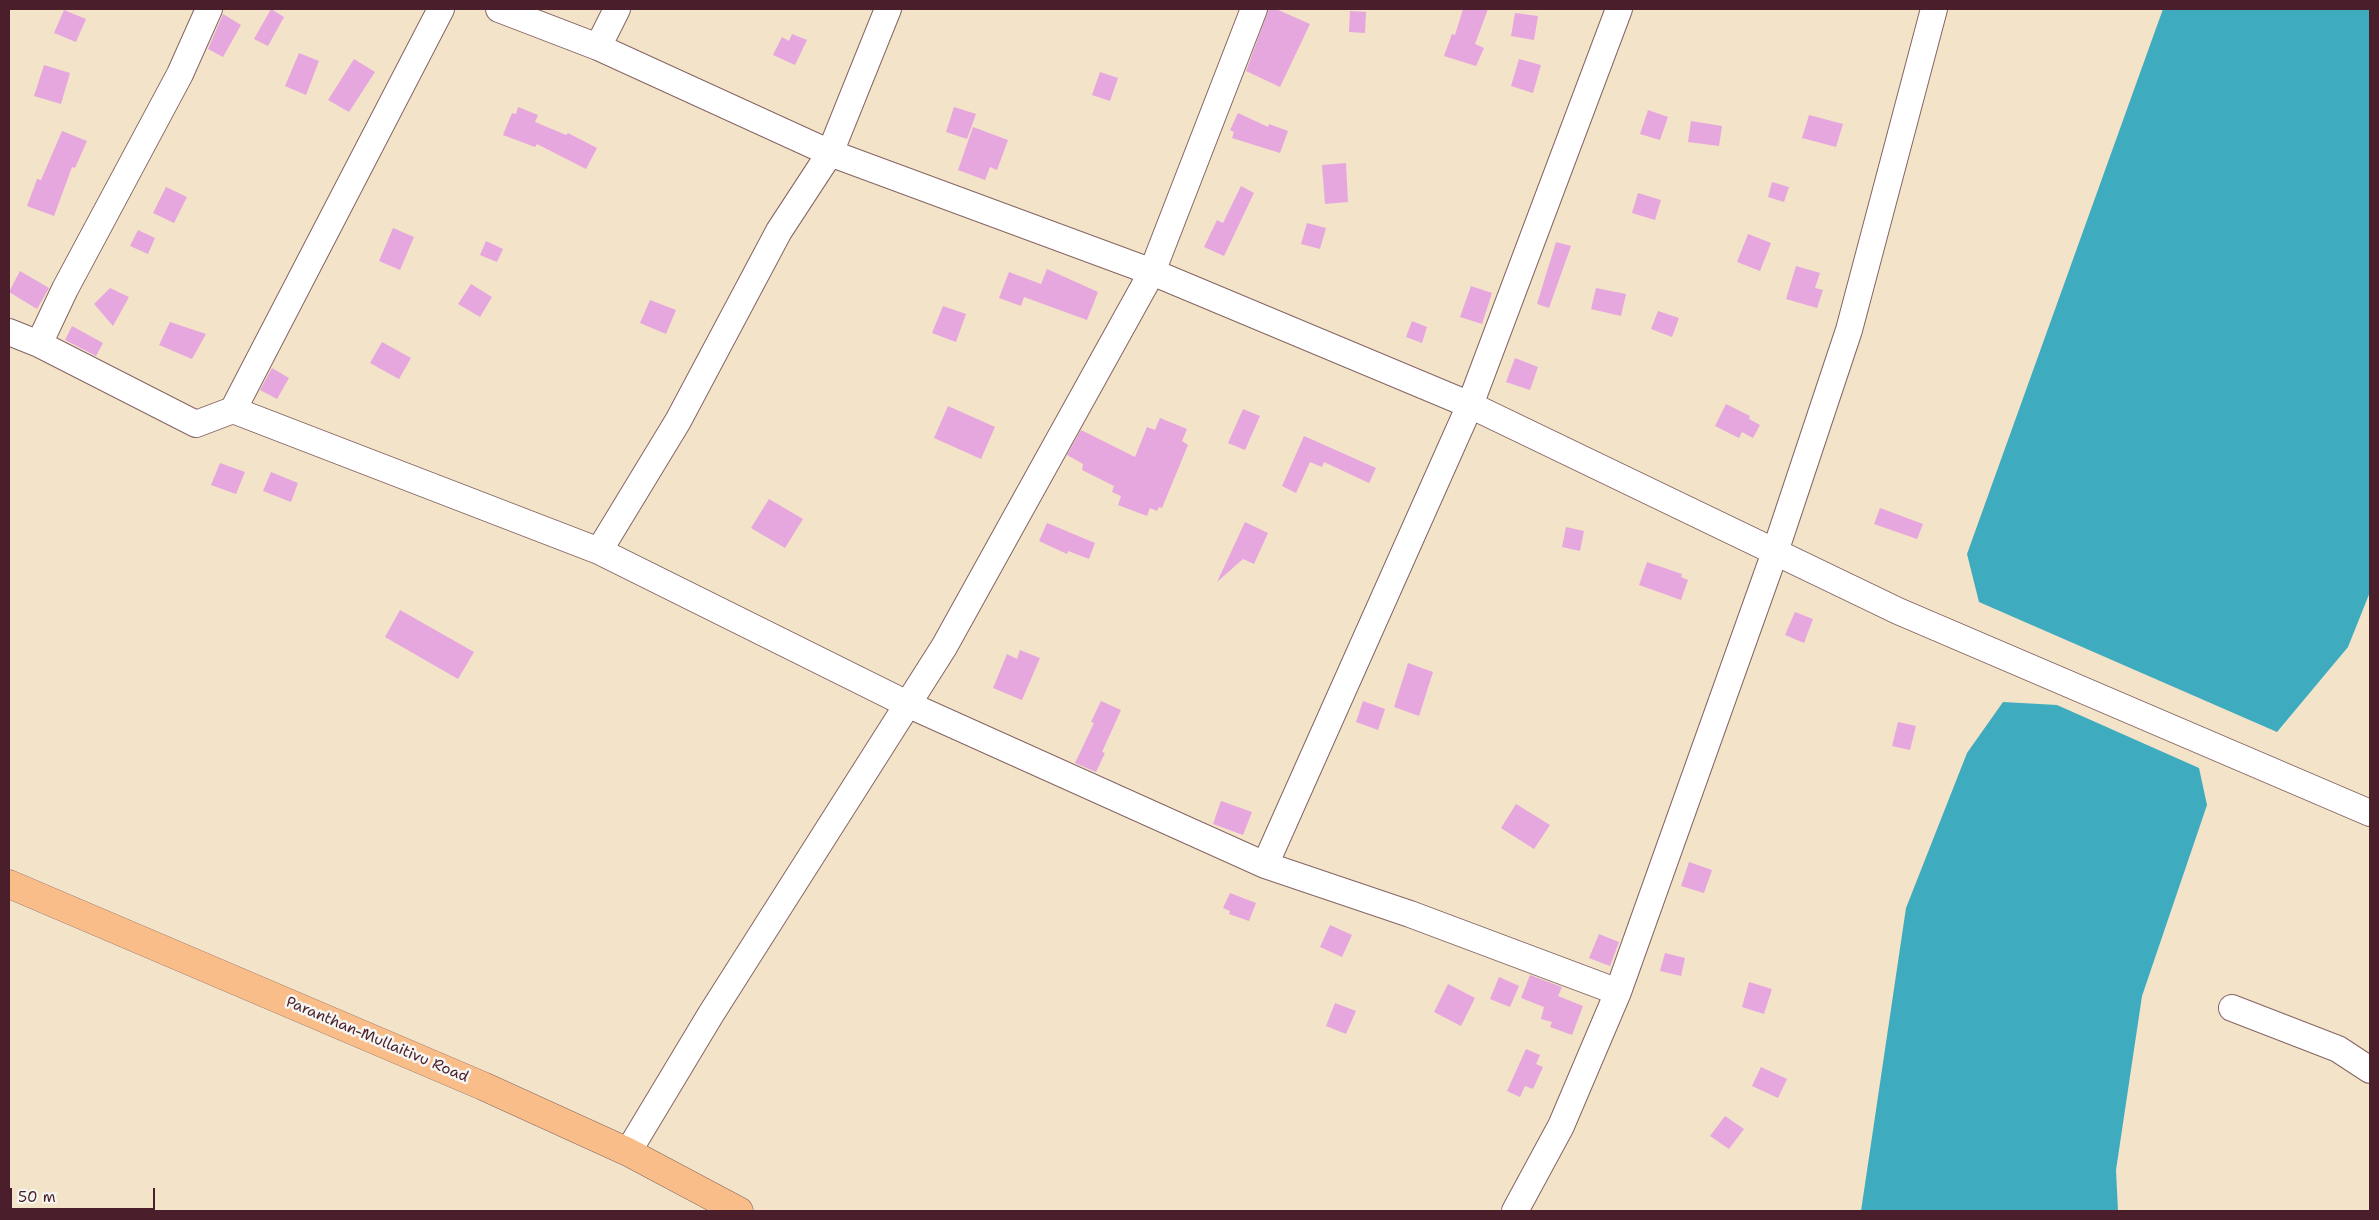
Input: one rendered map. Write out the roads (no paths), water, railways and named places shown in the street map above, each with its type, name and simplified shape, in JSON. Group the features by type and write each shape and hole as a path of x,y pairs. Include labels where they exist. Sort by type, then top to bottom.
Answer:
{"highway":[{"name":"Paranthan-Mullaitivu Road","path":"9,884 483,1086 628,1152 739,1211"}],"street":[{"path":"39,344 65,289 180,74 209,9"},
{"path":"233,410 441,9"},
{"path":"499,9 598,47 830,153 1152,272 1470,405 1898,611 2370,813"},
{"path":"598,47 616,9"},
{"path":"599,551 678,421 779,232 830,153 888,9"},
{"path":"628,1152 712,1014 944,647 1152,272 1254,9"},
{"path":"1265,865 1470,405 1619,9"},
{"path":"1515,1211 1561,1126 1618,992 1775,552 1849,330 1934,9"},
{"path":"9,332 39,344 196,424 233,410 599,551 907,704 1265,865 1410,914 1618,992"},
{"path":"2232,1008 2338,1049 2370,1070"}],"water":[{"path":"2163,9 2370,9 2370,592 2348,647 2277,732 1979,602 1967,554"},
{"path":"2003,702 2057,705 2199,768 2207,805 2142,996 2116,1170 2118,1211 1861,1211 1906,908 1967,753"}]}
